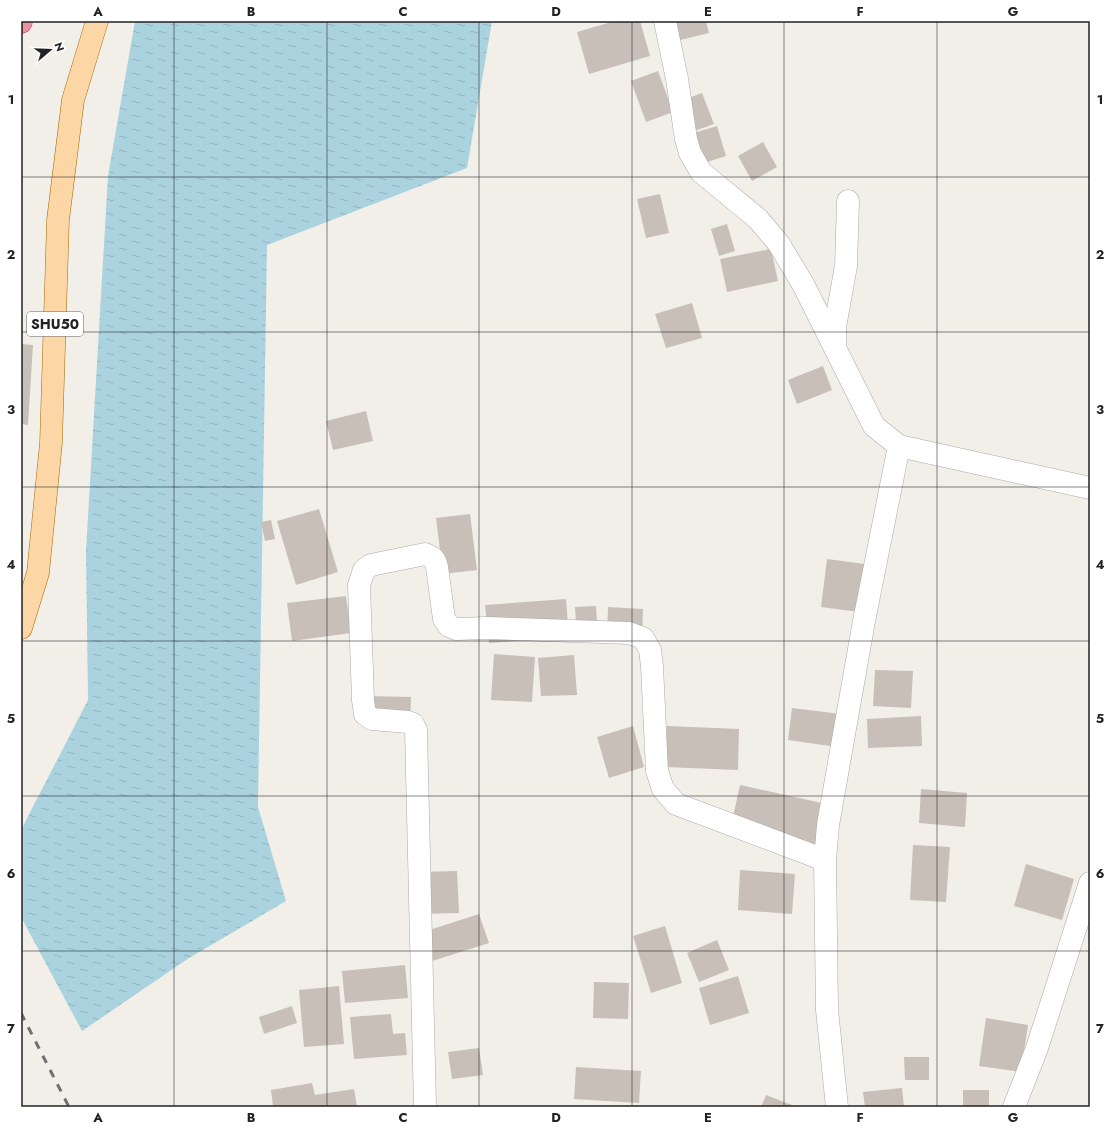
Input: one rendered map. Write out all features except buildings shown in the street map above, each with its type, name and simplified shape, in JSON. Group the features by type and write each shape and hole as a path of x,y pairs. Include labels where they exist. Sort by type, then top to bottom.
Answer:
{"main road":[{"name":"SHU50","path":"21,628 38,572 51,443 58,220 72,107 97,21"}],"street":[{"path":"665,21 677,79 686,139 690,153 701,172 758,219 779,244 803,284 874,426 899,446 1090,488"},
{"path":"835,347 835,327 846,266 848,201"},
{"path":"837,1107 826,1010 825,860 828,825 864,620 899,446"},
{"path":"425,1107 416,730 413,724 408,722 372,719 365,714 363,700 358,585 364,570 371,565 425,554 432,556 437,567 444,618 446,623 452,628 629,633 642,638 650,650 657,771 663,789 676,804 825,860"},
{"path":"1014,1107 1037,1048 1090,883"}],"water":[{"path":"135,21 492,21 467,168 267,245 258,807 286,901 189,958 82,1031 21,917 21,830 88,700 86,551 108,176"}],"railway":[{"path":"21,1013 69,1107"}]}
